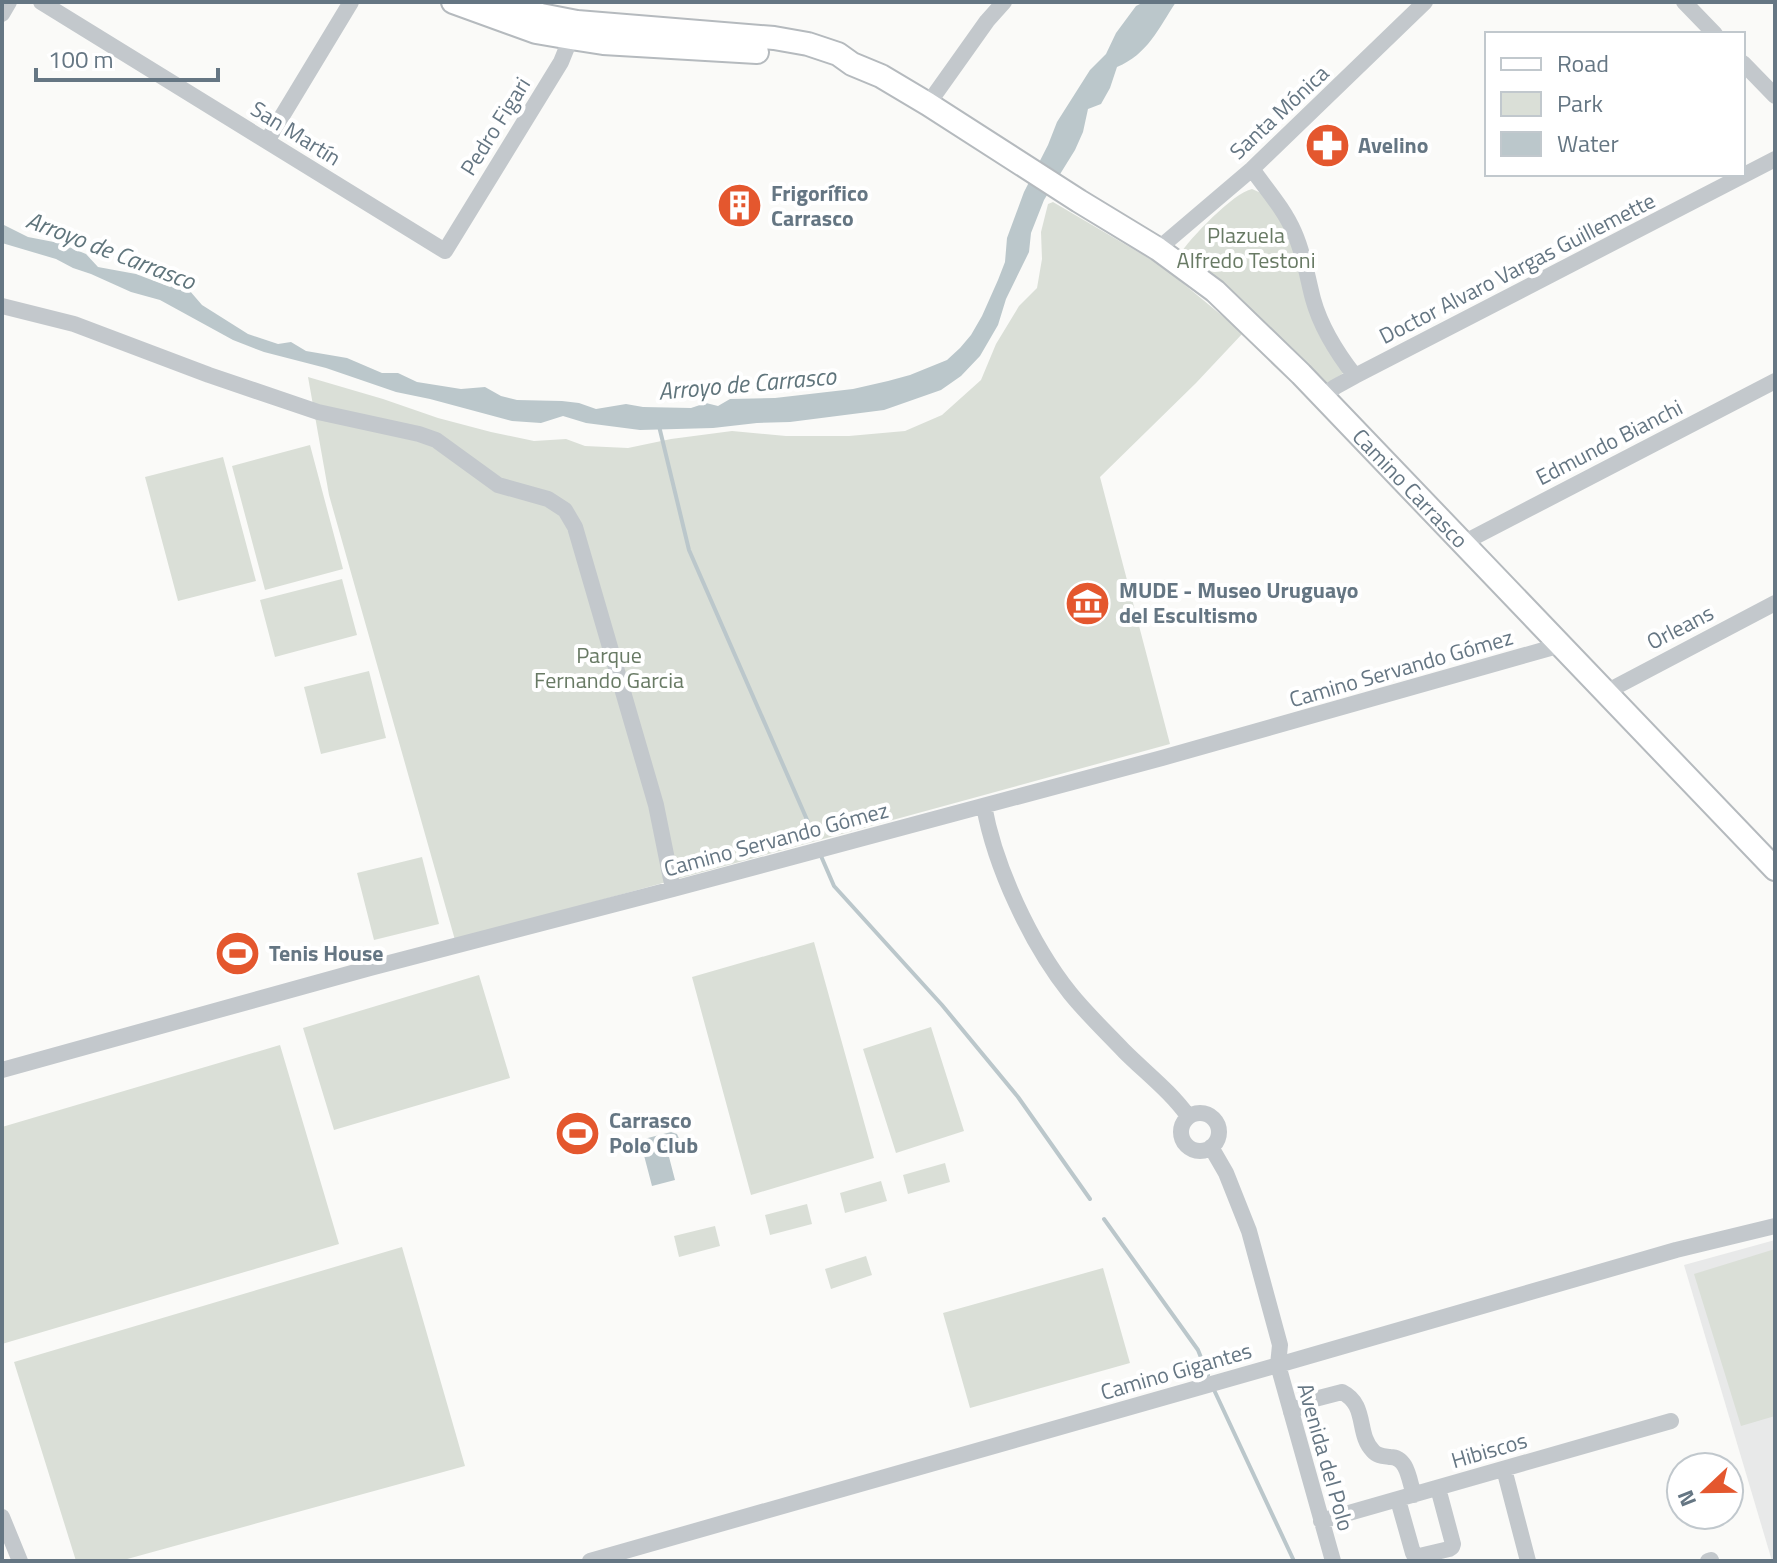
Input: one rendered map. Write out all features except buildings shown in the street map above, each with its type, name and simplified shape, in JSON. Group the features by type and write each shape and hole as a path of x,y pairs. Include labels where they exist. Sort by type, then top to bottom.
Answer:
{"main road":[{"path":"453,2 541,16"},
{"path":"499,2 541,16"},
{"name":"Camino Carrasco","path":"541,16 603,43 774,53 852,64 881,76 928,104 1158,249 1215,291 1255,327 1775,869"}],"street":[{"path":"2,14 9,2"},
{"name":"San Martín","path":"41,2 445,251"},
{"path":"267,141 351,2"},
{"path":"928,104 1004,2"},
{"name":"Santa Mónica","path":"1158,249 1252,169 1425,2"},
{"path":"1684,2 1713,32"},
{"name":"Pedro Figari","path":"445,251 561,62 574,30"},
{"path":"1745,65 1775,96"},
{"name":"Doctor Alvaro Vargas Guillemette","path":"1745,174 1775,159"},
{"path":"1252,169 1287,217 1304,258 1314,302 1327,336 1355,376"},
{"name":"Doctor Alvaro Vargas Guillemette","path":"1323,396 1355,376 1742,176"},
{"path":"2,306 74,324 318,412 436,440 498,485 548,499 565,510 575,527 620,678 656,805 673,889"},
{"name":"Edmundo Bianchi","path":"1463,543 1775,381"},
{"name":"Orleans","path":"1606,692 1775,603"},
{"name":"Camino Servando Gómez","path":"2,1070 370,968 1162,758 1561,645"},
{"path":"984,806 993,845 1012,895 1045,956 1070,993 1188,1116"},
{"path":"1199,1112 1215,1120 1219,1131 1211,1147 1194,1151 1184,1144 1180,1132 1188,1116 1199,1112"},
{"name":"Avenida del Polo","path":"1211,1147 1226,1173 1249,1231 1280,1345 1278,1365 1333,1561"},
{"name":"Camino Gigantes","path":"590,1561 616,1557 1676,1250 1775,1226"},
{"path":"1291,1412 1315,1399 1342,1392 1352,1397 1370,1448 1377,1455 1396,1457 1406,1466 1406,1498 1415,1557 1452,1547 1438,1488"},
{"name":"Hibiscos","path":"1321,1521 1671,1421"},
{"path":"1504,1469 1528,1561"},
{"path":"2,1517 20,1561"}],"shaded area":[{"path":"1775,1240 1775,1561 1772,1561 1745,1470 1745,1451 1739,1451 1684,1265"}],"green space":[{"name":"Plazuela Alfredo Testoni","path":"1252,189 1261,193 1286,227 1345,372 1327,384 1275,334 1178,257 1212,218 1234,199"},
{"name":"Parque Fernando Garcia","path":"1053,202 1162,266 1243,333 1100,477 1170,744 455,940 329,495 308,377 491,432 534,441 566,439 585,446 628,448 732,431 786,436 849,436 905,431 942,415 981,380 996,344 1019,306 1037,288 1042,259 1041,232 1048,204"},
{"path":"310,445 343,569 265,590 232,466"},
{"path":"223,457 256,581 178,601 145,477"},
{"path":"342,579 357,635 275,657 260,600"},
{"path":"369,671 386,738 321,754 304,687"},
{"path":"422,857 439,924 374,940 357,873"},
{"path":"814,942 874,1158 751,1195 692,977"},
{"path":"479,975 510,1078 334,1130 303,1028"},
{"path":"931,1027 964,1131 896,1153 863,1049"},
{"path":"280,1045 339,1244 2,1344 2,1127"},
{"path":"945,1163 950,1182 908,1194 903,1175"},
{"path":"881,1181 887,1201 845,1213 840,1193"},
{"path":"807,1204 812,1224 770,1235 765,1215"},
{"path":"715,1226 720,1246 679,1257 674,1236"},
{"path":"402,1247 465,1466 120,1561 76,1561 14,1362"},
{"path":"1775,1249 1775,1416 1741,1426 1694,1274"},
{"path":"866,1256 872,1275 831,1289 825,1269"},
{"path":"1103,1268 1130,1363 970,1408 943,1313"}],"water":[{"path":"1144,2 1176,2 1145,48 1117,67 1101,104 1088,109 1083,132 1044,200 1031,233 1029,252 1006,299 998,325 980,356 961,376 941,390 884,410 713,428 640,430 586,423 563,416 541,423 512,421 396,392 326,368 264,352 233,340 160,300 131,292 56,259 2,243 2,224 28,237 59,243 86,254 98,267 136,274 170,287 183,283 202,305 248,334 278,344 291,342 306,351 347,358 382,373 398,373 417,382 461,389 485,387 517,400 562,401 596,409 626,404 691,408 706,403 718,406 730,399 775,398 853,389 910,375 947,360 971,335 998,280 1005,262 1007,238 1024,192 1057,122 1090,70 1106,54 1116,33 1136,6"},
{"path":"671,1132 677,1134 681,1143 679,1149 668,1153 675,1180 652,1186 640,1140"}],"waterway":[{"path":"659,426 689,550 815,838"},
{"path":"821,856 834,886 942,1005 1018,1097 1090,1199"},
{"path":"1104,1219 1198,1350 1208,1375"},
{"path":"1215,1392 1294,1561"}],"place":[{"name":"Avelino","path":"1327,145"},
{"name":"Frigorífico Carrasco","path":"740,206"},
{"name":"MUDE - Museo Uruguayo del Escultismo","path":"1088,603"},
{"name":"Tenis House","path":"238,953"},
{"name":"Carrasco Polo Club","path":"578,1133"}],"water label":[{"name":"Arroyo de Carrasco","path":"111,250"},
{"name":"Arroyo de Carrasco","path":"747,383"}]}
